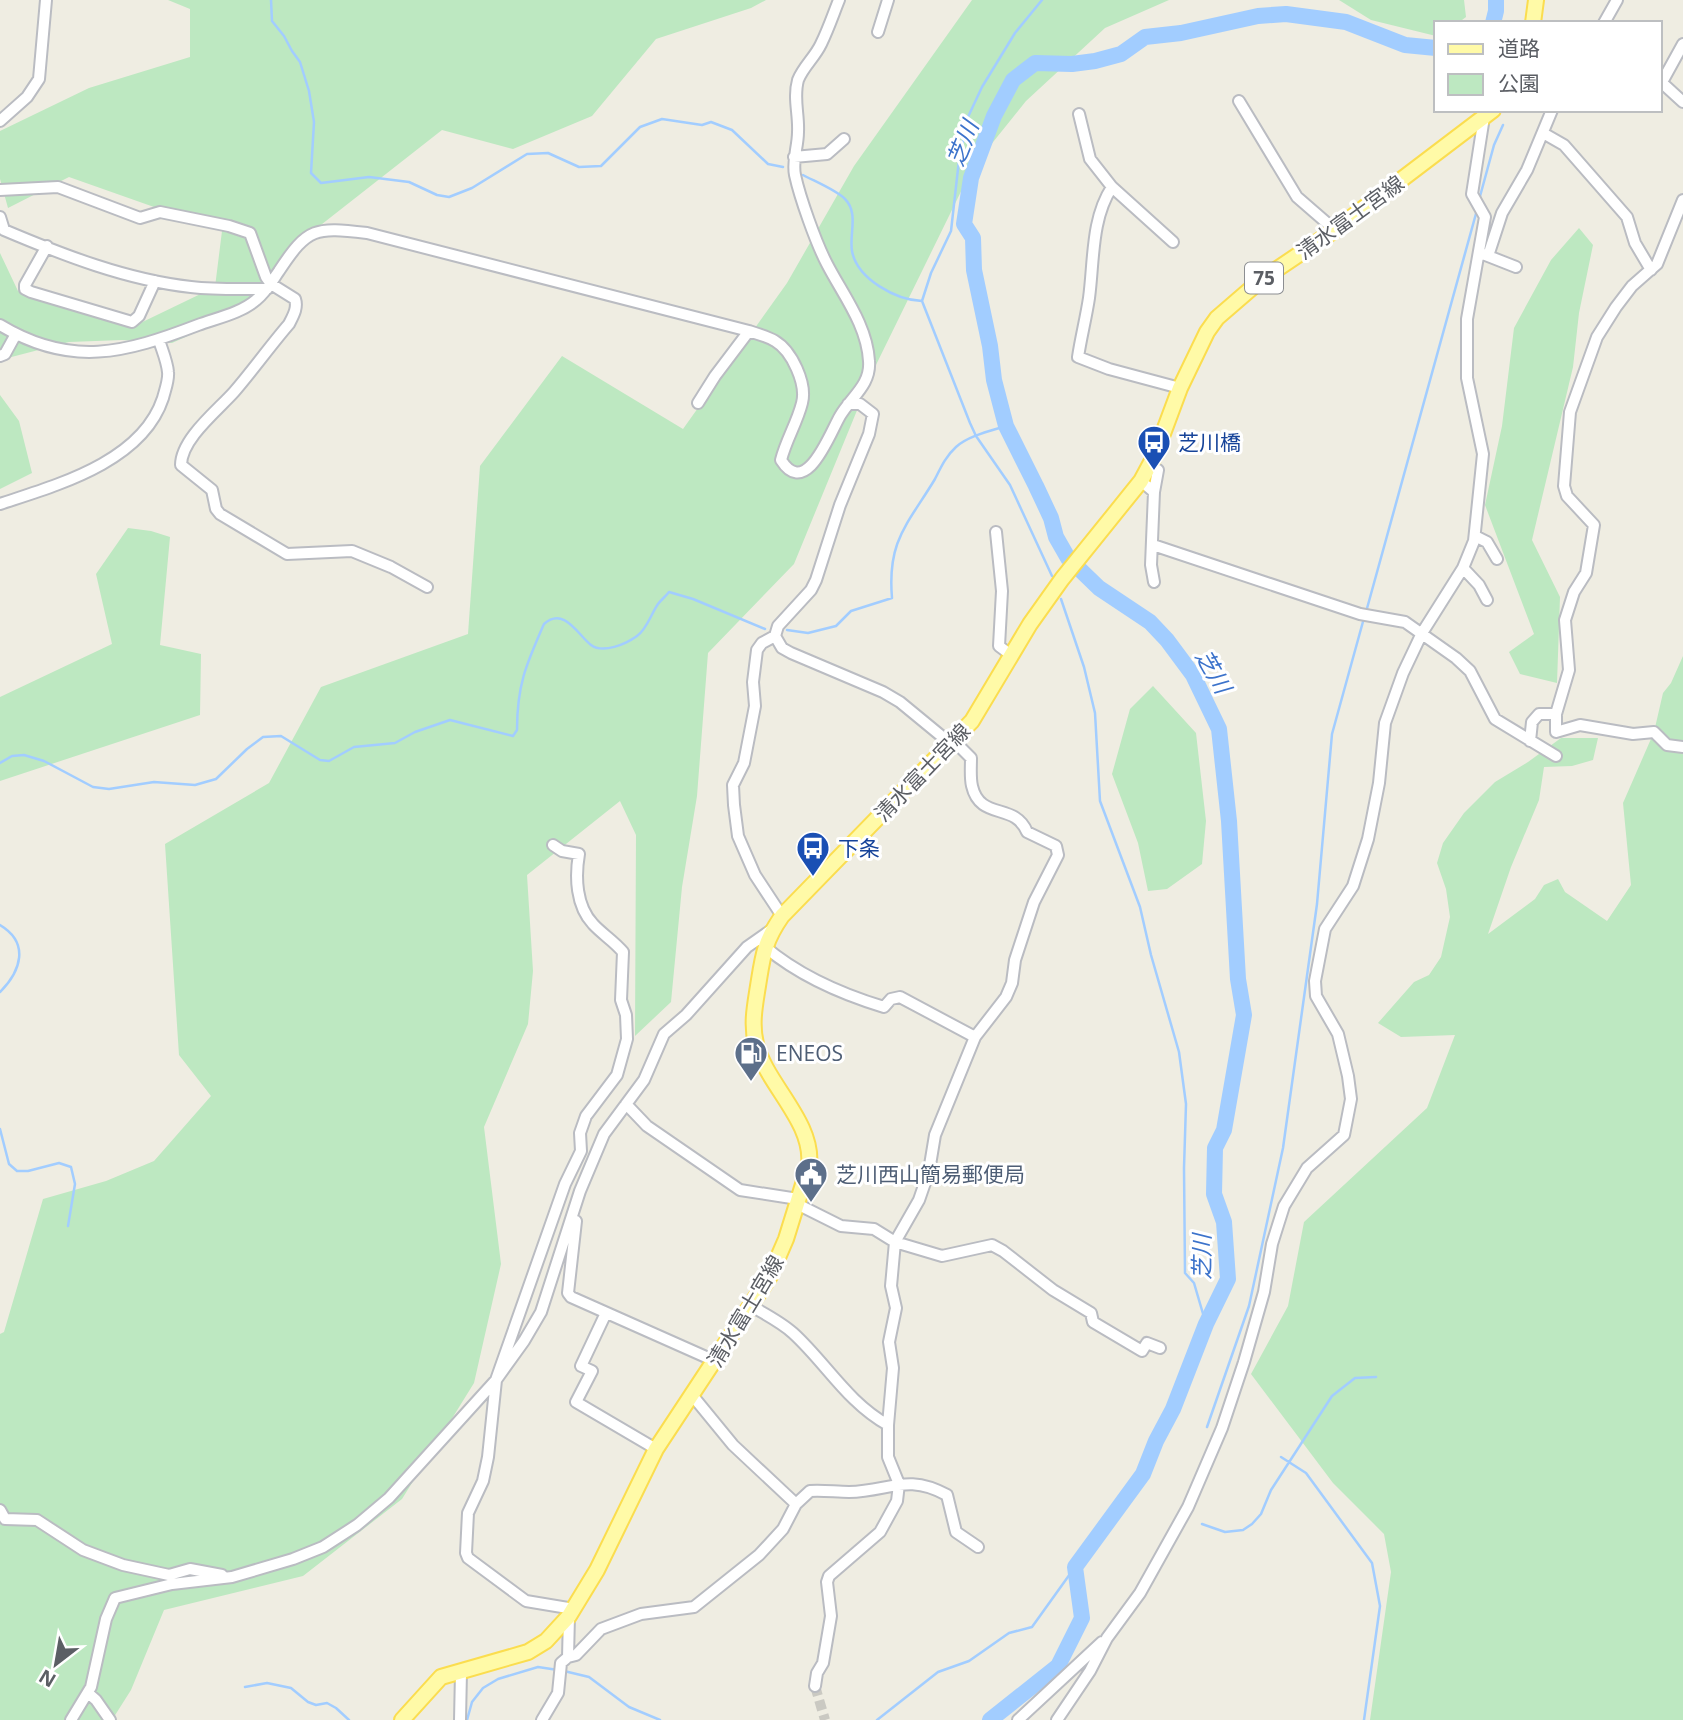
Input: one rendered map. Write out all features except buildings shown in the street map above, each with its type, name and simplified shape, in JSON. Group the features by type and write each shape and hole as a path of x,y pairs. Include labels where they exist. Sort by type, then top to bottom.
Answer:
{"main road":[{"path":"1533,21 1536,0"},
{"name":"清水富士宮線","path":"402,1720 441,1677 528,1652 546,1641 572,1613 597,1570 656,1450 780,1257 810,1154 808,1143 758,1049 753,1024 764,946 778,922 972,721 1011,655 1062,579 1141,481 1155,455 1180,388 1207,332 1217,318 1261,280 1335,230 1488,114"}],"street":[{"path":"0,121 27,97 39,79 46,0"},
{"path":"0,325 16,334 70,352 117,351 159,340 242,309 255,301 269,286 302,239 314,233 346,230 367,233 749,331 775,341 784,349 800,377 803,391 802,402 781,460 785,467 794,472 803,472 812,467 848,404 859,393 867,377 869,362 860,324 819,249 795,174 794,157 798,132 795,90 800,75 820,46 839,0"},
{"path":"878,32 888,0"},
{"path":"1605,21 1617,0"},
{"path":"1662,80 1683,44"},
{"path":"1662,83 1683,102"},
{"path":"1238,101 1297,197 1335,230"},
{"path":"1057,1720 1090,1671 1107,1638 1140,1593 1188,1507 1222,1428 1264,1292 1272,1244 1284,1206 1307,1168 1344,1135 1351,1099 1348,1076 1338,1034 1316,996 1315,981 1319,956 1325,929 1353,886 1360,868 1374,811 1385,723 1422,633 1463,568 1475,536 1483,454 1468,386 1467,319 1483,255 1502,213 1527,170 1551,112"},
{"path":"1079,114 1090,159 1112,187 1172,242"},
{"path":"1483,255 1485,217 1472,194 1488,114"},
{"path":"1543,133 1564,145 1627,217 1635,243 1651,270"},
{"path":"794,157 827,154 844,139"},
{"path":"0,190 58,187 140,218 160,212 250,233 269,286"},
{"path":"1112,187 1101,202 1086,318 1078,357 1109,369 1180,388"},
{"path":"1683,200 1657,264 1624,297 1597,337 1570,412 1564,486 1567,496 1594,525 1586,573 1574,592 1565,620 1569,670 1556,714 1556,732 1580,725 1633,734 1654,732 1667,745 1683,747"},
{"path":"0,217 4,230 86,262 155,281 194,288 269,286 295,299 297,303 289,324 236,390 201,426 186,448 181,465 212,490 216,509 220,514 288,554 352,551 427,587"},
{"path":"47,246 25,285 25,289 31,292 132,322 139,316 155,281"},
{"path":"1483,255 1516,267"},
{"path":"698,403 749,331"},
{"path":"0,355 5,354 16,334"},
{"path":"0,504 101,465 118,456 141,436 160,405 166,388 168,373 159,340"},
{"path":"71,1720 88,1693 96,1670 106,1619 115,1598 172,1584 232,1577 323,1547 357,1525 389,1498 496,1380 541,1312 578,1200 604,1134 644,1080 664,1034 686,1015 747,947 778,922 738,836 733,785 744,763 755,706 757,650 762,643 775,636 778,626 811,590 840,505 869,434 873,414 860,404 848,404"},
{"path":"1154,582 1151,565 1154,492 1158,470"},
{"path":"1141,481 1154,492"},
{"path":"996,532 1002,591 999,646 1011,655"},
{"path":"1475,536 1487,542 1497,559"},
{"path":"1153,545 1365,615 1405,622 1457,658 1469,671 1495,719 1556,756"},
{"path":"1463,568 1479,584 1487,600"},
{"path":"775,636 782,648 791,653 883,692 900,702 952,742 971,758 972,786 981,804 988,809 1014,816 1023,822 1027,832 1056,846 1058,855 1034,902 1015,960 1012,983 1006,997 975,1037 935,1135 929,1171 919,1200 895,1242 891,1286 896,1308 889,1342 893,1368 888,1457 899,1484 897,1501 880,1532 829,1576 827,1582 831,1616 823,1662 817,1673 815,1686"},
{"path":"1530,741 1532,722 1539,714 1556,714"},
{"path":"542,1720 558,1693 572,1613 526,1601 468,1558 468,1513 483,1481 496,1380 565,1184 581,1151 580,1133 586,1116 617,1075 627,1039 626,1015 621,1000 623,951 593,924 582,906 575,876 579,854 562,851 553,845"},
{"path":"764,946 794,970 850,996 884,1007 891,999 900,998 975,1037"},
{"path":"626,1104 647,1126 740,1190 798,1201 841,1226 874,1229 895,1242 942,1256 992,1245 1053,1290 1091,1313 1093,1322 1142,1351 1147,1343 1160,1349"},
{"path":"578,1200 568,1293 571,1297 715,1361"},
{"path":"751,1306 795,1334 853,1401 888,1425"},
{"path":"606,1313 580,1366 592,1371 576,1402 656,1450"},
{"path":"692,1395 733,1445 796,1504"},
{"path":"563,1665 601,1629 641,1614 694,1607 759,1555 783,1529 796,1504 810,1491 850,1492 910,1483 930,1485 947,1495 956,1532 978,1547"},
{"path":"0,1510 5,1519 37,1520 83,1550 123,1565 169,1575 190,1569 232,1577"},
{"path":"1018,1720 1107,1638"},
{"path":"460,1716 461,1672"},
{"path":"88,1693 110,1720"}],"green space":[{"path":"168,0 766,0 751,8 656,39 592,116 513,149 442,130 317,228 243,311 172,343 122,340 69,342 0,360 0,253 18,291 130,328 215,287 222,231 69,177 8,208 0,179 0,131 89,88 190,57 190,9"},
{"path":"972,0 1169,0 1105,28 1026,101 973,167 874,369 794,564 708,653 697,796 682,887 671,1002 635,1036 636,835 620,801 527,875 533,971 528,1024 484,1127 501,1264 474,1383 402,1499 303,1576 164,1610 131,1690 112,1720 0,1720 0,1334 4,1332 43,1199 106,1181 154,1161 211,1096 179,1055 165,844 269,783 321,687 468,634 480,466 562,356 683,429 787,283 854,166"},
{"path":"1339,0 1464,0 1466,17 1461,21 1434,21 1434,36 1371,20"},
{"path":"1579,228 1593,245 1579,313 1573,367 1532,540 1560,597 1557,683 1520,674 1509,652 1534,634 1485,505 1502,426 1514,328 1551,260"},
{"path":"0,395 19,421 32,473 0,489"},
{"path":"128,528 170,537 160,645 201,654 200,715 0,781 0,697 112,644 96,574"},
{"path":"1683,656 1683,1720 1370,1720 1391,1572 1384,1534 1333,1483 1251,1374 1288,1306 1304,1222 1427,1108 1455,1035 1401,1037 1378,1023 1414,982 1429,975 1441,957 1450,917 1446,889 1437,863 1443,843 1464,813 1495,782 1561,738 1598,738 1593,760 1572,766 1544,767 1539,800 1511,867 1488,934 1535,899 1544,885 1558,879 1565,892 1607,921 1631,885 1623,803 1654,732 1663,693 1671,683"},
{"path":"1153,686 1196,733 1206,821 1202,864 1167,889 1148,891 1138,843 1112,774 1130,709"}],"waterway":[{"path":"271,0 272,21 300,62 309,91 314,122 311,173 321,183 369,177 409,182 437,195 449,197 472,188 527,154 548,153 579,167 601,166 640,127 662,119 702,125 711,122 732,130 768,164 783,167"},
{"path":"1042,0 1015,33 982,87 968,117 959,160 951,231 931,273 922,301 976,436 1010,485 1052,576"},
{"name":"芝川","path":"1494,21 1496,0"},
{"name":"芝川","path":"990,1720 1058,1666 1082,1618 1075,1567 1143,1474 1173,1409 1206,1324 1228,1279 1224,1222 1214,1194 1215,1148 1224,1130 1244,1015 1238,979 1229,821 1219,729 1193,675 1167,640 1150,622 1099,588 1068,558 1006,426 994,380 990,346 974,270 973,238 964,224 971,178 994,116 1013,80 1035,63 1072,64 1095,61 1121,54 1145,37 1181,33 1258,16 1286,14 1346,22 1405,45 1434,48"},
{"path":"1479,200 1494,145 1503,125"},
{"path":"803,175 836,192 849,205 853,217 852,251 855,261 869,279 901,297 922,301"},
{"path":"1366,612 1477,210"},
{"path":"787,630 808,633 836,626 851,611 892,598 891,578 896,547 908,521 947,458 956,447 967,440 1006,426"},
{"path":"0,763 12,756 24,755 44,761 93,787 109,789 154,782 195,785 216,779 263,737 281,736 320,760 329,761 354,747 395,743 415,732 450,720 513,736 517,730 521,687 528,664 544,624 551,619 564,620 596,648 614,647 637,636 669,592 765,629"},
{"path":"1061,599 1084,667 1095,713 1100,801 1140,907 1179,1052 1186,1104 1185,1273 1194,1283 1206,1324"},
{"path":"1207,1427 1249,1306 1283,1148 1317,904 1332,734 1364,618"},
{"path":"0,925 16,940 19,949 17,966 0,992"},
{"path":"0,1129 9,1164 17,1171 59,1163 71,1167 75,1184 68,1226"},
{"path":"1202,1524 1225,1532 1243,1530 1252,1524 1261,1514 1271,1490 1332,1396 1355,1378 1376,1377"},
{"path":"1281,1457 1306,1473 1372,1563 1380,1606 1364,1720"},
{"path":"877,1720 938,1672 969,1661 1009,1633 1032,1627 1075,1567"},
{"path":"467,1720 472,1702 483,1688 498,1679 538,1667 558,1670"},
{"path":"564,1671 589,1677 629,1707 660,1720"},
{"path":"245,1687 267,1683 291,1688 308,1702 316,1705 327,1703 349,1720"}],"tunnel":[{"path":"815,1686 825,1720"}],"place":[{"name":"芝川橋","path":"1154,472"},
{"name":"下条","path":"813,878"},
{"name":"ENEOS","path":"751,1083"},
{"name":"芝川西山簡易郵便局","path":"811,1204"}]}
